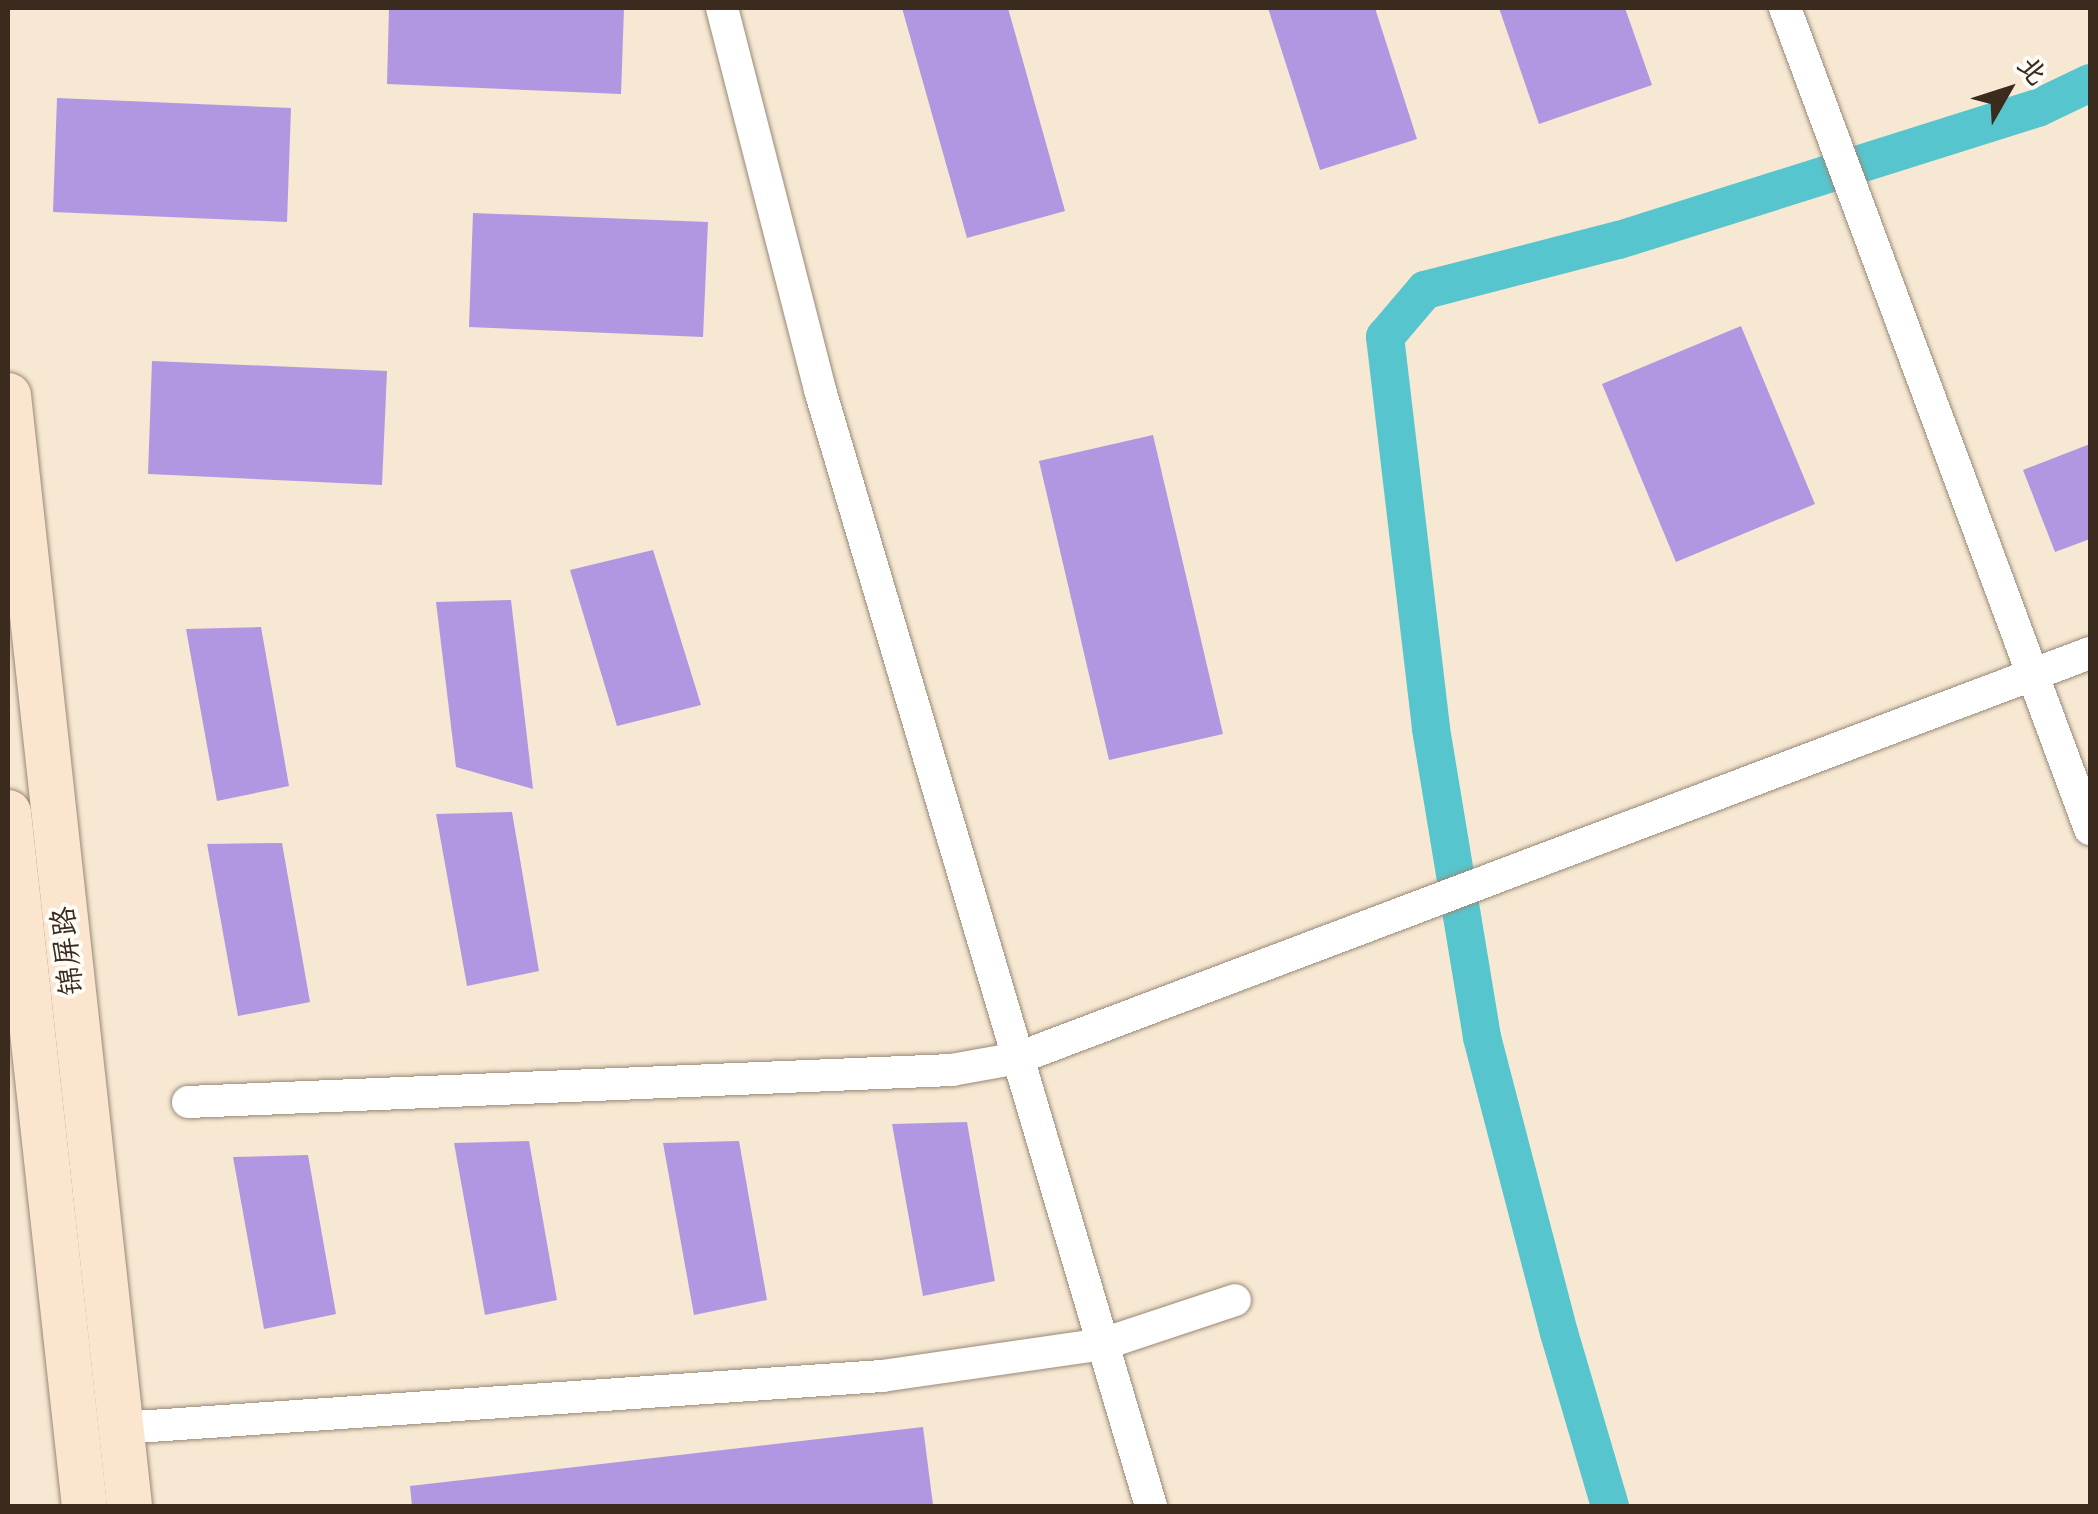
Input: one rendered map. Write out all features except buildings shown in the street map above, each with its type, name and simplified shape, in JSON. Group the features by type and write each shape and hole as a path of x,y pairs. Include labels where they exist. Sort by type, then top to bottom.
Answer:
{"street":[{"path":"722,8 820,390 1151,1506"},
{"path":"1785,8 2090,829"},
{"name":"锦屏路","path":"8,395 129,1506"},
{"path":"188,1102 952,1070 1018,1058 2090,654"},
{"name":"锦屏路","path":"8,812 20,1041 84,1506"},
{"path":"120,1428 882,1376 1103,1344 1236,1300"}],"waterway":[{"path":"1610,1506 1559,1333 1482,1037 1431,728 1385,337 1425,290 1619,240 2038,108 2090,83"}]}
